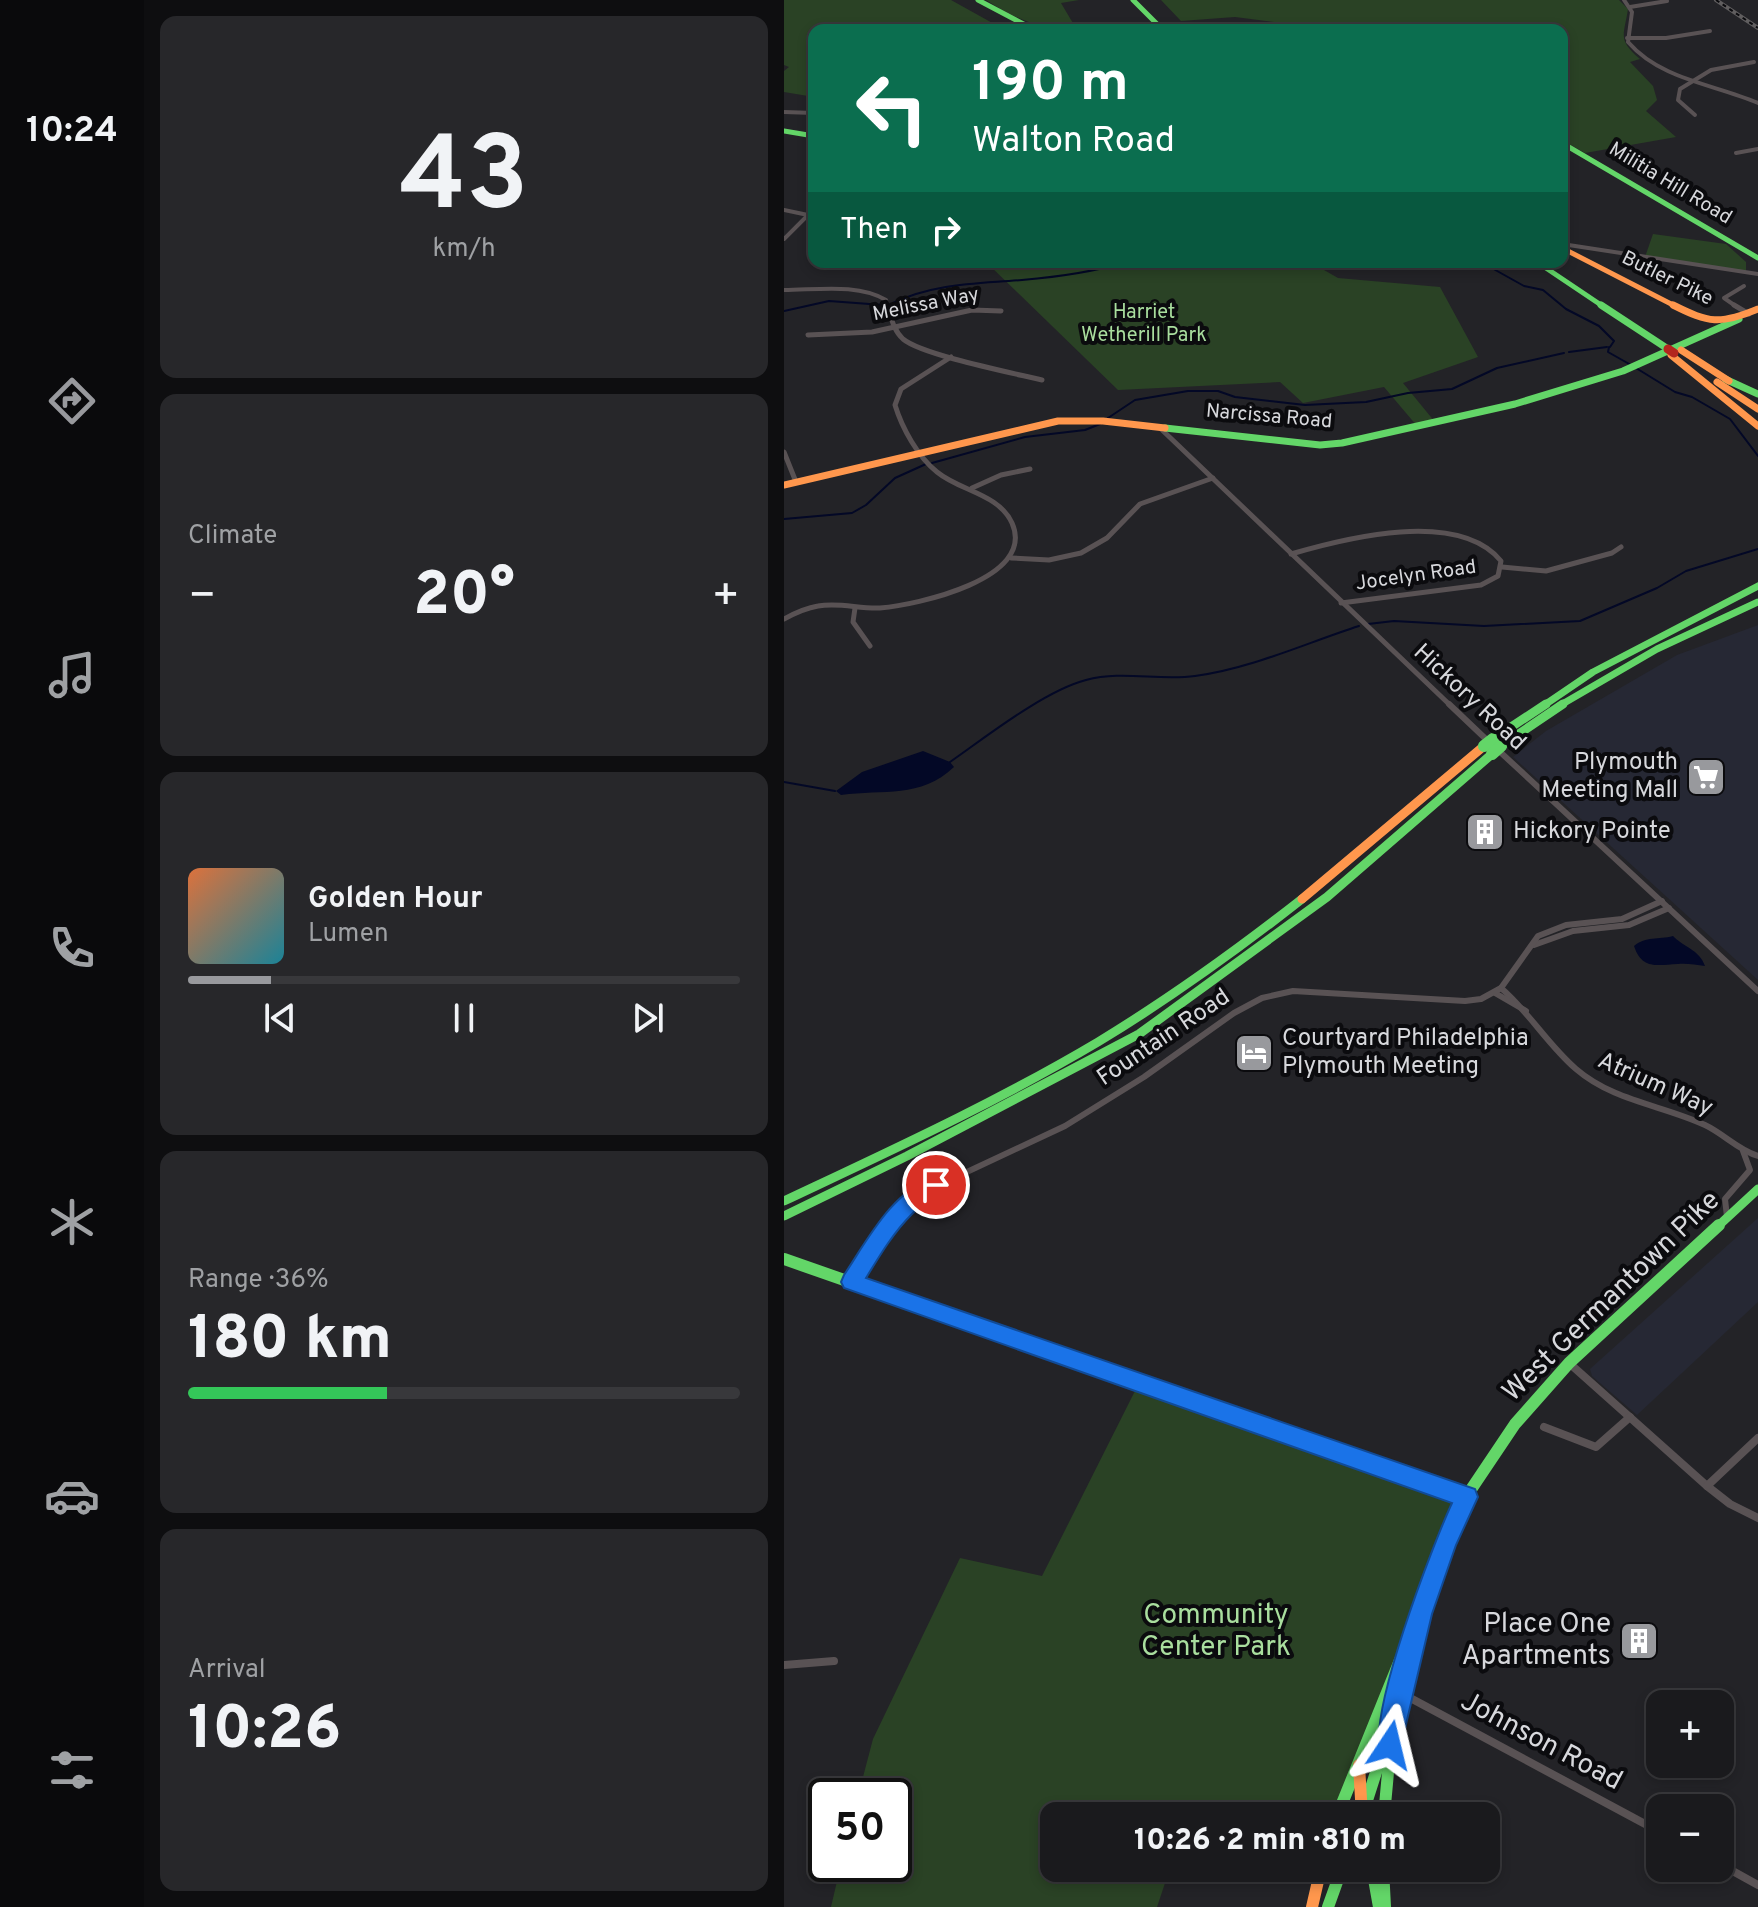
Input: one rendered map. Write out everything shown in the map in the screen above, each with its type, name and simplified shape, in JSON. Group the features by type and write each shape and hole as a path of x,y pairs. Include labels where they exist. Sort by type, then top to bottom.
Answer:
{"main road":[{"path":"968,0 1012,24"},
{"path":"978,0 1024,24"},
{"path":"1133,0 1157,24"},
{"path":"784,131 808,135"},
{"name":"Militia Hill Road","path":"1568,147 1758,258"},
{"name":"Butler Pike","path":"1568,249 1698,319 1719,323 1749,314"},
{"path":"1546,268 1673,351 1758,394"},
{"path":"1556,268 1758,409"},
{"name":"Narcissa Road","path":"790,484 1049,422 1103,421 1335,444 1515,404 1634,367 1749,314"},
{"path":"1673,351 1758,427"},
{"path":"1725,379 1758,400"},
{"path":"784,1201 1077,1054 1140,1016 1284,913 1492,746 1593,672 1758,586"},
{"path":"1708,613 1758,593"},
{"path":"784,1216 921,1150 1139,1034 1327,897 1492,746 1637,659 1717,618 1758,602"},
{"path":"1637,659 1758,610"},
{"name":"West Germantown Pike","path":"1343,1802 1466,1497 1515,1424 1569,1363 1758,1189"},
{"path":"784,1259 1466,1497"},
{"name":"West Germantown Pike","path":"1393,1719 1420,1614"},
{"path":"1366,1802 1393,1719"},
{"path":"1385,1802 1393,1719"},
{"path":"1359,1761 1361,1802"},
{"path":"1312,1907 1318,1882"},
{"path":"1328,1907 1337,1882"},
{"path":"1375,1882 1379,1907"},
{"path":"1384,1882 1385,1907"}],"street":[{"path":"1624,0 1630,7 1631,17 1627,38 1635,52 1645,60 1758,103"},
{"path":"1630,7 1667,1"},
{"path":"1627,38 1661,39 1710,31"},
{"path":"1695,115 1679,101 1677,95 1680,89 1714,69 1754,62"},
{"path":"784,112 808,113"},
{"path":"1736,153 1758,149"},
{"path":"784,210 808,215"},
{"path":"784,239 808,215"},
{"path":"1568,247 1758,274"},
{"path":"1744,286 1724,298 1749,314"},
{"path":"784,290 854,290 876,294 886,300 895,329 904,340 951,357 1042,380"},
{"name":"Melissa Way","path":"808,335 895,329 972,310 1001,311"},
{"path":"784,619 824,605 892,607 975,583 997,572 1011,558 1016,546 1015,531 993,501 937,472 896,407 896,396 904,386 951,357"},
{"name":"Hickory Road","path":"1159,427 1341,603 1758,991"},
{"path":"784,452 790,484"},
{"path":"972,488 1001,475 1030,469"},
{"path":"1011,558 1049,560 1081,553 1107,538 1140,504 1213,478"},
{"name":"Jocelyn Road","path":"1291,554 1328,544 1425,531 1482,544 1496,554 1502,567 1495,578 1477,586 1341,603"},
{"path":"1502,567 1546,571 1612,553 1621,547"},
{"path":"855,608 853,622 870,646"},
{"path":"1498,990 1538,936 1554,928 1615,921 1662,901"},
{"path":"1534,945 1573,931 1629,925 1669,908"},
{"name":"Atrium Way","path":"1498,990 1518,1009 1526,1011 1564,1057 1585,1076 1648,1105 1707,1126 1743,1151 1758,1156"},
{"name":"Fountain Road","path":"851,1282 889,1224 908,1203 936,1185 1025,1147 1070,1122 1181,1052 1244,1006 1266,995 1293,991 1465,1001 1498,990"},
{"path":"1727,1218 1725,1199 1750,1170 1743,1151"},
{"path":"1569,1363 1707,1486 1730,1504 1758,1518"},
{"path":"1544,1427 1596,1447 1630,1417"},
{"path":"1707,1486 1758,1438"},
{"path":"784,1665 834,1661"},
{"name":"Johnson Road","path":"1401,1693 1646,1824"},
{"path":"1734,1872 1758,1885"}],"shaded area":[{"name":"Plymouth Meeting Mall","path":"1758,625 1758,980 1513,757 1546,731 1677,655"},
{"path":"1758,1218 1758,1302 1637,1415 1592,1376 1590,1369"}],"green space":[{"path":"784,0 951,0 994,24 808,24 808,96 784,92 784,71 789,67 784,65"},
{"path":"986,0 1079,0 1061,3 1073,24 1037,24"},
{"path":"1161,0 1619,0 1628,9 1625,42 1640,59 1630,62 1653,86 1657,100 1646,111 1676,137 1585,153 1568,143 1568,24 1290,24 1235,17 1181,21"},
{"path":"1653,234 1726,244 1746,262 1746,272 1645,257"},
{"name":"Harriet Wetherill Park","path":"992,268 1320,268 1338,278 1440,287 1478,357 1403,383 1435,422 1417,426 1384,387 1303,403 1280,382 1118,390"},
{"name":"Community Center Park","path":"1139,1383 1466,1497 1343,1802 1040,1802 1040,1882 1165,1882 1157,1907 831,1907 837,1882 912,1882 912,1778 863,1778 873,1739 960,1558 1042,1576"}],"water":[{"path":"923,751 950,762 954,767 928,784 901,791 841,795 836,791 862,772"},
{"path":"1673,936 1695,952 1705,966 1646,963 1634,946 1648,939"}],"waterway":[{"path":"893,303 940,288 1062,276 1105,268"},
{"path":"1492,268 1524,286 1543,290 1566,309 1599,326 1614,341 1610,347"},
{"path":"784,311 829,301 883,305"},
{"path":"1569,352 1607,347"},
{"path":"1609,347 1608,352 1631,365"},
{"path":"1108,418 1135,400 1188,391 1218,391 1235,397 1305,405 1366,402 1408,393 1452,389 1497,368 1564,353"},
{"path":"1636,368 1675,392 1692,397 1730,419 1758,456"},
{"path":"932,463 1025,437 1085,430 1100,424"},
{"path":"784,519 852,513 866,505 895,478 926,464"},
{"path":"1368,624 1394,621 1484,626 1580,621 1657,588 1686,571 1758,549"},
{"path":"950,762 1034,704 1086,680 1113,676 1181,677 1216,673 1359,626"},
{"path":"784,782 835,791"}],"railway":[{"path":"1716,0 1758,28"}],"traffic: fast":[{"path":"978,0 1024,24"},
{"path":"1133,0 1157,24"},
{"path":"784,131 808,135"},
{"path":"1568,147 1758,258"},
{"path":"1546,268 1668,349"},
{"path":"1165,428 1320,445 1342,443 1515,404 1623,371 1739,319"},
{"path":"1725,379 1758,394"},
{"path":"1493,739 1593,672 1758,586"},
{"path":"1501,746 1625,666 1690,632 1758,602"},
{"path":"1484,746 1493,739"},
{"path":"1492,754 1501,746"},
{"path":"784,1216 907,1156 1139,1034 1327,897 1492,754"},
{"path":"784,1201 982,1105 1098,1042 1202,974 1302,899"},
{"path":"1343,1802 1466,1497 1515,1424 1569,1363 1758,1189"},
{"path":"784,1259 1466,1497"},
{"path":"1366,1802 1413,1642"},
{"path":"1385,1802 1391,1740"},
{"path":"1328,1907 1337,1882"},
{"path":"1375,1882 1379,1907"},
{"path":"1384,1882 1385,1907"}],"traffic: slow":[{"path":"1568,251 1703,320 1729,321 1758,309"},
{"path":"1681,350 1729,381"},
{"path":"1671,355 1758,426"},
{"path":"1717,382 1758,409"},
{"path":"784,485 1058,421 1103,421 1165,428"},
{"path":"1302,899 1484,746"},
{"path":"1359,1765 1361,1802"},
{"path":"1312,1907 1318,1882"}],"traffic: jam":[{"path":"1668,349 1674,353"}],"place":[{"name":"Plymouth Meeting Mall","path":"1706,777"},
{"name":"Hickory Pointe","path":"1485,832"},
{"name":"Courtyard Philadelphia Plymouth Meeting","path":"1254,1053"},
{"name":"Place One Apartments","path":"1639,1641"}],"route":[{"path":"936,1185 908,1203 889,1224 851,1282 1466,1497 1420,1614 1393,1719 1390,1745"}]}
